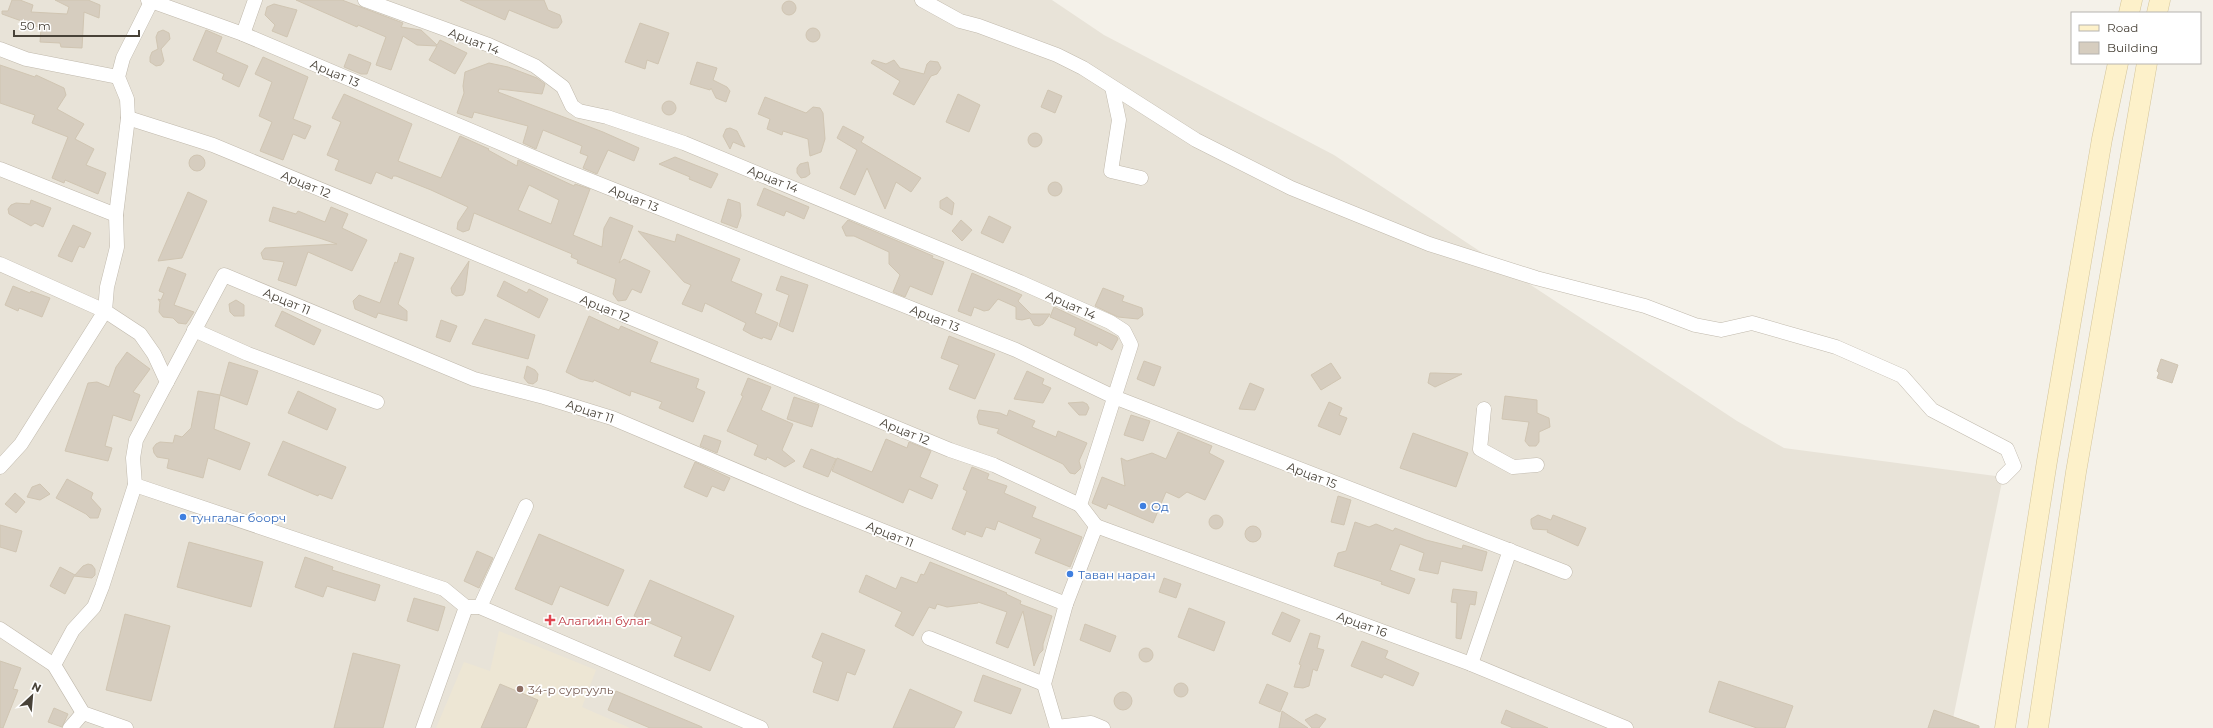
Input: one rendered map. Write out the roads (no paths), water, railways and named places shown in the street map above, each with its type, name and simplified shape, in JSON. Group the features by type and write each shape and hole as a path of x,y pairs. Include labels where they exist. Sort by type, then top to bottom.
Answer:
{"main road":[{"path":"2129,12 2132,0"},
{"path":"2157,12 2160,0"},
{"path":"2005,728 2047,461 2100,146 2118,64"},
{"path":"2038,728 2076,472 2147,64"}],"street":[{"path":"243,34 255,0"},
{"name":"Арцат 14","path":"365,0 489,45 535,66 563,87 572,106 579,111 607,117 691,146 1020,282 1110,322 1124,331 1131,345 1080,505"},
{"path":"922,0 960,21 979,26 1057,56 1083,68 1196,140 1291,188 1429,244 1536,278 1645,306 1695,325 1721,330 1752,323 1836,347 1902,376 1932,410 2007,449 2018,467 2003,477"},
{"path":"0,466 21,444 105,311 107,287 117,247 116,215 128,118 126,99 118,77 123,58 151,1"},
{"name":"Арцат 13","path":"151,1 243,34 564,170 1016,350 1114,397"},
{"path":"0,49 26,59 118,77"},
{"path":"1112,87 1119,120 1111,171 1141,178"},
{"name":"Арцат 12","path":"128,118 227,151 950,450 994,465 1080,505"},
{"path":"0,169 116,215"},
{"path":"0,264 105,311 140,334 154,354 167,382"},
{"name":"Арцат 11","path":"135,485 133,458 136,440 224,275 474,379 544,397 612,418 806,500 1066,604"},
{"path":"194,330 248,354 377,402"},
{"name":"Арцат 15","path":"1114,397 1565,572"},
{"path":"1484,409 1480,449 1513,467 1537,465"},
{"path":"54,665 73,630 94,607 102,587 135,485 444,589 473,607 761,728"},
{"path":"1080,505 1096,526 1066,604 1044,684 1057,727 1091,723 1103,728"},
{"path":"423,728 473,607 526,506"},
{"name":"Арцат 16","path":"1096,526 1471,664 1626,728"},
{"path":"1471,664 1510,550"},
{"path":"0,629 54,665 83,713 126,728"},
{"path":"929,638 1044,684"},
{"path":"70,728 83,713"}],"place":[{"name":"Од","path":"1143,506"},
{"name":"тунгалаг боорч","path":"183,517"},
{"name":"Таван наран","path":"1070,574"},
{"name":"Алагийн булаг","path":"550,620"},
{"name":"34-р сургууль","path":"520,689"}]}
